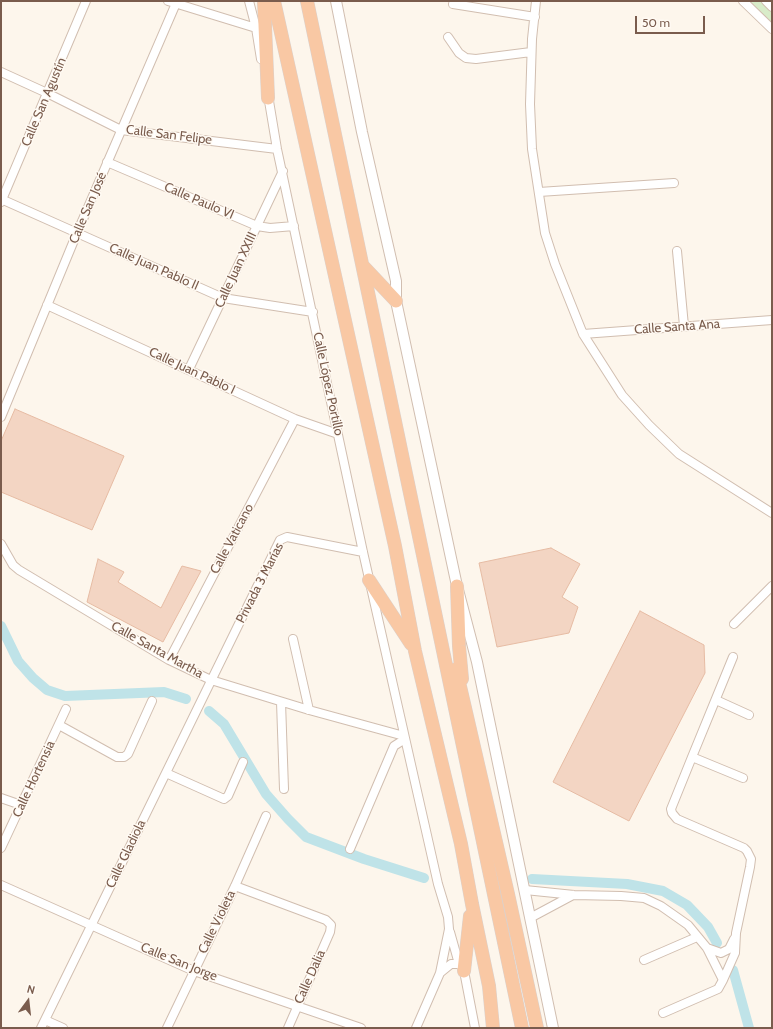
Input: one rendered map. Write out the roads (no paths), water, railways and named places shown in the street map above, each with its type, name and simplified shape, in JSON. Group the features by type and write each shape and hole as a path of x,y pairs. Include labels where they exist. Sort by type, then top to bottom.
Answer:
{"highway":[{"path":"264,1 268,98"},
{"path":"274,1 395,546 415,650 461,844 489,986 493,1028"},
{"path":"307,1 522,1028"},
{"path":"363,265 396,301"},
{"path":"423,558 434,578 438,592 537,1028"},
{"path":"369,580 415,650"},
{"path":"457,586 459,646 464,702"},
{"path":"461,968 472,904"}],"street":[{"name":"Calle San Agustín","path":"1,200 86,1"},
{"name":"Calle López Portillo","path":"249,1 256,28 277,149 283,171 369,580 438,884 448,917 449,929"},
{"path":"336,1 362,132 396,281 396,301 457,586 477,662 553,1028"},
{"path":"536,1 531,52 530,104 532,149 545,233 555,264 583,334 622,395 678,454 772,513"},
{"path":"743,1 772,29"},
{"path":"766,1 772,7"},
{"path":"174,2 256,28"},
{"name":"Calle San José","path":"1,417 174,2"},
{"path":"453,4 535,17"},
{"path":"448,37 459,53 466,58 476,59 531,52"},
{"name":"Calle San Felipe","path":"1,72 121,130 277,149"},
{"name":"Calle Paulo VI","path":"107,162 257,226 270,228 294,226"},
{"name":"Calle Juan XXIII","path":"189,370 283,171"},
{"path":"539,192 674,183"},
{"name":"Calle Juan Pablo II","path":"1,200 223,298 313,312"},
{"path":"676,251 684,326"},
{"name":"Calle Juan Pablo I","path":"47,305 295,419 338,434"},
{"name":"Calle Santa Ana","path":"583,334 772,320"},
{"name":"Calle Vaticano","path":"168,660 295,419"},
{"name":"Privada 3 Marías","path":"211,680 279,543 283,538 287,537 363,552"},
{"name":"Calle Santa Martha","path":"1,544 13,565 19,570 168,660 211,680 404,738"},
{"path":"734,624 772,586"},
{"path":"293,639 309,710"},
{"path":"707,948 721,953 732,945 736,934 750,867 750,855 744,848 677,819 672,813 672,806 733,657"},
{"name":"Calle Gladiola","path":"41,1028 211,680"},
{"path":"716,700 749,715"},
{"path":"59,725 117,757 124,757 128,754 152,701"},
{"path":"281,702 284,789"},
{"name":"Calle Hortensia","path":"1,848 66,709"},
{"path":"350,849 394,746 404,738"},
{"path":"692,757 744,778"},
{"path":"166,772 222,799 225,799 228,796 243,762"},
{"path":"1,798 21,805"},
{"name":"Calle Violeta","path":"167,1028 235,886 266,816"},
{"name":"Calle San Jorge","path":"1,885 194,971 361,1028"},
{"name":"Calle Dalia","path":"235,886 326,920 331,925 330,932 288,1028"},
{"path":"525,890 574,895 644,898 653,902 688,925 707,948 723,980"},
{"path":"530,918 574,895"},
{"path":"449,929 461,968 475,1028"},
{"path":"416,1028 440,973 449,929"},
{"path":"663,1013 718,989 735,953 736,934"},
{"path":"644,960 698,937"},
{"path":"440,973 448,966 455,963 461,968"},
{"path":"45,1020 63,1028"}],"waterway":[{"path":"1,626 18,661 33,678 47,690 65,696 164,692 186,699"},
{"path":"209,711 224,724 266,794 306,837 364,859 424,878"},
{"path":"532,879 627,884 663,891 687,905 708,927 717,943"},
{"path":"733,970 749,1028"}]}
